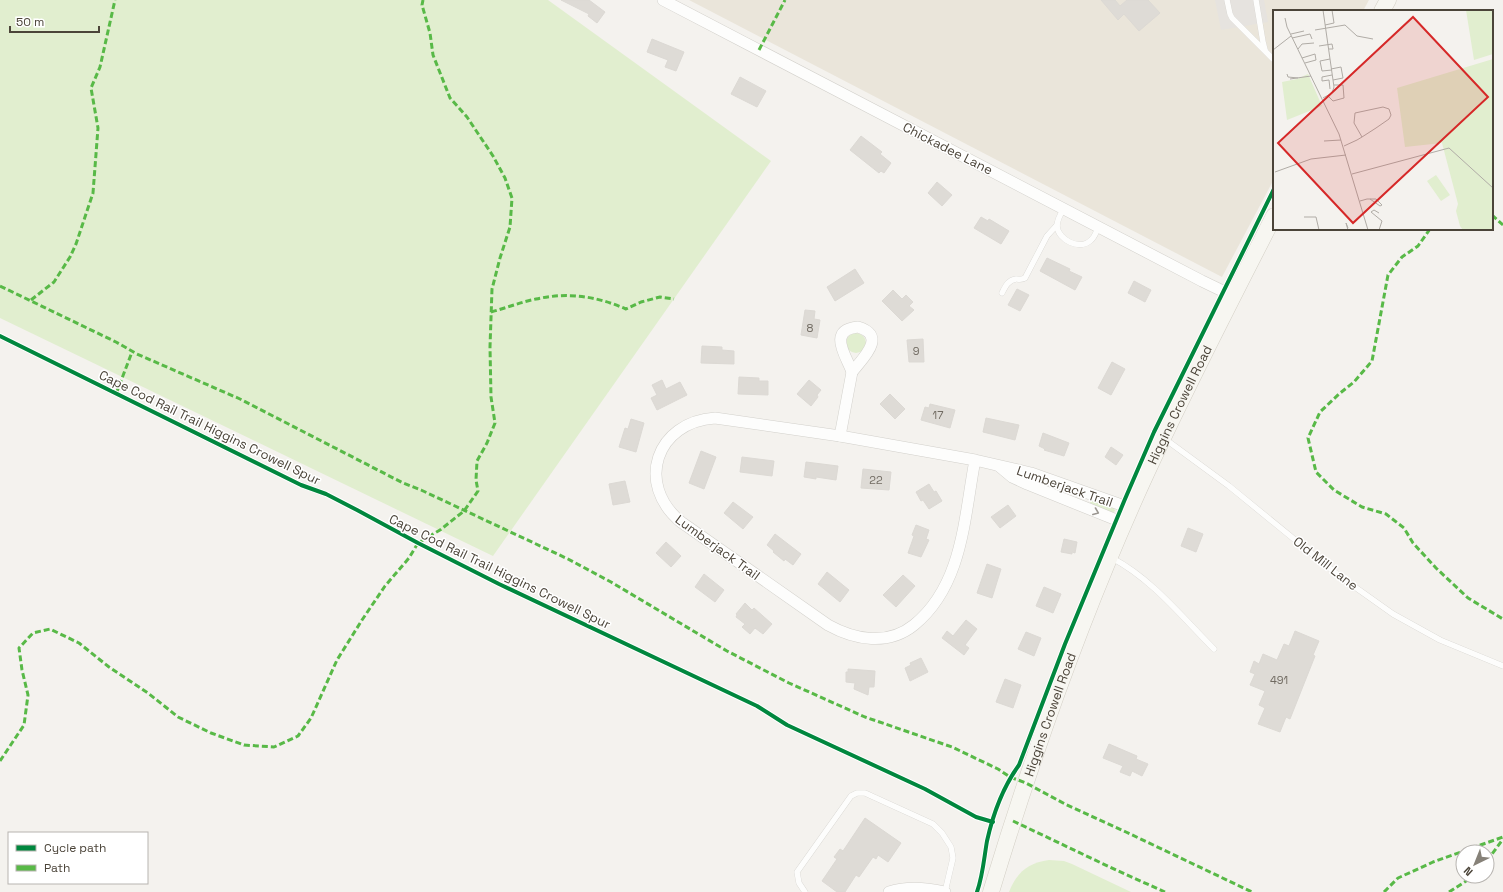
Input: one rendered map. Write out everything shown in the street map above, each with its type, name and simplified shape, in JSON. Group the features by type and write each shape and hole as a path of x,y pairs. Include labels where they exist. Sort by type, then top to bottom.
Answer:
{"main road":[{"path":"1383,10 1388,0"},
{"name":"Higgins Crowell Road","path":"991,892 1054,699 1127,516 1163,438 1273,218"}],"street":[{"name":"Chickadee Lane","path":"663,0 1233,296"},
{"path":"840,436 852,372"},
{"name":"Lumberjack Trail","path":"975,460 961,541 944,590 933,607 903,632 887,638 867,639 846,634 821,621 680,522 665,506 657,485 656,466 663,448 674,433 686,424 714,418 726,419 840,436 975,460 1031,473 1076,489 1127,516"},
{"name":"Lumberjack Trail","path":"998,466 1012,477 1071,502 1127,516"},
{"path":"1071,502 1076,489"},
{"path":"890,892 903,889 921,888 945,892"}],"lane":[{"path":"1227,0 1232,18 1273,59"},
{"path":"1256,0 1266,52"},
{"path":"1002,293 1009,282 1013,279 1022,280 1025,278 1047,236 1057,225 1064,208"},
{"path":"1057,225 1064,238 1076,244 1087,243 1090,241 1099,227"},
{"name":"Old Mill Lane","path":"1163,438 1229,486 1338,575 1392,614 1440,640 1503,666"},
{"path":"1110,557 1144,578 1214,649"},
{"path":"805,892 799,883 797,872 851,796 857,793 865,793 933,824 942,833 950,847 952,858 945,892"}],"shaded area":[{"path":"689,0 1369,0 1364,10 1273,10 1273,181 1222,277"},
{"path":"1215,0 1264,0 1268,22 1221,30"}],"green space":[{"path":"0,0 548,0 771,161 493,556 0,318"},
{"path":"856,333 863,336 866,343 863,350 856,353 849,350 846,343 849,336"},
{"path":"1092,499 1114,508 1115,511 1112,513 1090,505"},
{"path":"1049,860 1064,861 1072,864 1131,892 1009,892 1016,879 1029,866"}],"building":[{"path":"561,0 589,0 605,12 597,23 588,16 589,14"},
{"path":"1101,0 1115,0 1120,6 1127,0 1148,0 1160,13 1139,31 1124,14 1118,20"},
{"path":"652,39 684,52 676,71 665,67 668,60 647,52"},
{"path":"740,77 766,91 757,107 731,94"},
{"path":"861,136 882,152 880,154 891,163 884,173 881,171 879,173 850,150"},
{"path":"937,182 952,195 942,206 928,193"},
{"path":"981,217 988,221 989,219 1009,231 1001,244 974,228"},
{"path":"1047,258 1070,269 1069,271 1082,277 1075,290 1040,271"},
{"path":"855,269 864,283 835,301 827,287"},
{"path":"1134,281 1151,290 1145,302 1128,293"},
{"path":"1017,289 1029,295 1020,311 1008,305"},
{"path":"893,290 902,299 906,295 913,302 909,306 914,310 902,321 882,301"},
{"path":"805,310 815,311 814,319 820,320 817,338 801,335"},
{"path":"923,339 924,362 909,362 907,340"},
{"path":"702,346 722,347 722,350 734,351 734,364 701,363"},
{"path":"1112,362 1125,369 1111,395 1098,388"},
{"path":"739,377 759,378 759,381 768,381 768,395 738,394"},
{"path":"662,380 666,389 680,382 687,395 657,410 651,398 657,395 652,385"},
{"path":"809,380 821,390 811,406 797,394"},
{"path":"890,394 905,409 895,419 880,404"},
{"path":"930,404 955,410 950,428 921,420 925,407 929,408"},
{"path":"986,418 1019,425 1015,440 983,432"},
{"path":"631,419 644,423 636,452 619,447 625,428 628,429"},
{"path":"1043,433 1069,443 1064,456 1044,450 1045,449 1039,446"},
{"path":"1111,447 1123,455 1116,465 1105,457"},
{"path":"701,451 716,457 704,489 689,483"},
{"path":"742,457 774,461 772,476 740,472"},
{"path":"806,462 838,466 836,480 804,477"},
{"path":"863,469 891,472 889,490 861,488"},
{"path":"625,481 630,502 613,505 609,484"},
{"path":"929,484 934,492 936,491 942,501 929,509 923,500 921,501 916,492"},
{"path":"733,502 753,517 743,529 724,513"},
{"path":"1008,505 1016,516 1000,528 991,517"},
{"path":"916,525 929,530 926,539 929,540 921,557 908,553"},
{"path":"1188,528 1203,534 1196,552 1181,546"},
{"path":"775,534 801,554 793,565 785,559 784,561 767,545"},
{"path":"1064,539 1077,542 1075,553 1072,552 1072,554 1061,552"},
{"path":"666,542 681,556 671,567 656,553"},
{"path":"987,564 1001,569 992,598 977,593"},
{"path":"827,572 849,590 840,602 818,584"},
{"path":"704,574 724,590 715,602 695,587"},
{"path":"903,575 915,586 896,607 883,595"},
{"path":"1044,587 1061,594 1053,613 1036,606"},
{"path":"745,603 752,610 754,608 772,624 763,634 755,628 750,634 742,627 745,624 736,617 736,614"},
{"path":"966,620 977,629 965,645 969,648 964,655 942,638 947,631 953,636"},
{"path":"1295,631 1319,641 1313,655 1315,656 1290,719 1286,717 1280,732 1258,724 1265,708 1259,705 1265,691 1250,685 1255,674 1250,672 1254,661 1259,664 1263,654 1277,660 1284,644 1289,646"},
{"path":"1026,632 1041,638 1034,656 1018,649"},
{"path":"921,658 928,672 910,681 905,668 911,665 910,663"},
{"path":"848,669 875,671 874,687 869,687 868,695 854,689 855,683 846,682 846,672 848,672"},
{"path":"1005,679 1021,685 1013,708 996,702"},
{"path":"1109,744 1137,756 1136,759 1148,764 1142,776 1132,771 1130,776 1120,772 1123,766 1103,758"},
{"path":"865,818 901,843 888,862 878,855 876,859 873,857 859,877 856,875 845,892 837,892 822,881 837,859 834,857 840,849 843,851"}],"marked path":[{"path":"31,300 54,282 70,257 76,244 93,193 98,128 91,88 100,67 115,0"},
{"path":"0,761 24,725 28,695 19,648 33,633 50,629 79,643 109,667 148,693 178,717 211,733 244,745 274,747 298,736 311,718 337,660 385,586 409,558 418,543 440,530 464,511 478,491 476,480 477,461 487,443 495,423 491,397 490,347 492,289 510,227 512,198 505,178 493,156 467,117 450,98 433,55 430,33 422,5 423,0"},
{"path":"759,50 785,0"},
{"path":"1493,216 1503,225"},
{"path":"1429,230 1418,246 1402,257 1388,275 1372,361 1354,382 1320,412 1308,438 1316,472 1334,490 1362,507 1386,514 1404,528 1413,543 1436,568 1468,598 1503,619"},
{"path":"0,286 116,342 137,354 240,399 403,483 568,559 611,582 727,651 789,683 865,717 952,747 1065,804 1252,892"},
{"path":"491,312 530,300 559,296 582,296 593,298 626,309 641,302 660,297 674,299"},
{"path":"116,394 132,352"},
{"path":"1013,821 1165,892"},
{"path":"1384,892 1398,878 1433,862 1503,837"},
{"path":"1495,850 1503,839"},
{"path":"1449,892 1462,884"}],"cycle path":[{"path":"977,892 992,821 1003,792 1019,765 1065,644 1125,499 1154,432 1273,191"},
{"name":"Cape Cod Rail Trail Higgins Crowell Spur","path":"0,336 301,485 326,494 499,584 757,706 787,725 925,789 976,817 993,822"}]}
